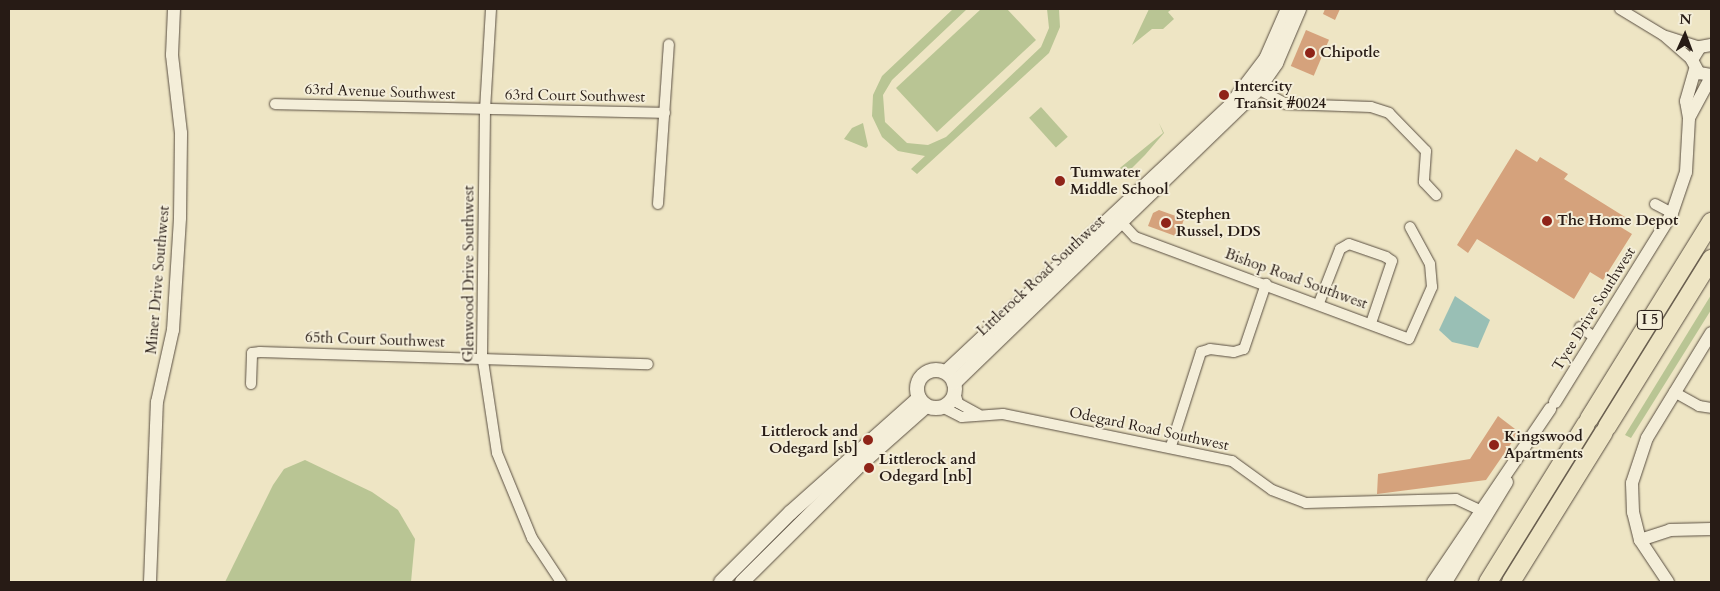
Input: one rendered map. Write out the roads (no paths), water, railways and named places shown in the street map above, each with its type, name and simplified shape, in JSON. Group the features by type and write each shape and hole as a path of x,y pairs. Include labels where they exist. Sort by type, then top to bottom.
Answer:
{"highway":[{"name":"I 5","path":"1488,582 1711,222"},
{"name":"I 5","path":"1511,582 1711,259"}],"main road":[{"name":"Littlerock Road Southwest","path":"942,407 951,382 1231,105 1266,59 1288,9"},
{"name":"Littlerock Road Southwest","path":"951,382 1121,222 1258,89 1276,63 1299,9"},
{"path":"922,402 916,386 922,375 933,370 951,382"},
{"path":"922,402 942,407"},
{"path":"721,582 790,513 922,402"},
{"path":"742,582 922,402"}],"street":[{"name":"Miner Drive Southwest","path":"150,582 155,424 173,330 180,218 181,132 172,55 174,9"},
{"name":"Glenwood Drive Southwest","path":"491,9 485,110 483,360 497,453 532,538 561,582"},
{"path":"1620,9 1663,35 1694,65"},
{"path":"1663,35 1708,46"},
{"name":"63rd Court Southwest","path":"658,204 669,44"},
{"name":"Tyee Drive Southwest","path":"1555,402 1672,213 1686,172 1689,118 1686,101 1694,65 1708,46"},
{"name":"Tyee Drive Southwest","path":"1689,118 1711,76 1694,65"},
{"path":"1258,89 1286,104 1371,107 1389,113 1426,152 1424,182 1436,195"},
{"name":"63rd Avenue Southwest","path":"275,104 485,110"},
{"name":"63rd Court Southwest","path":"485,110 665,113"},
{"path":"1655,204 1672,213"},
{"name":"Bishop Road Southwest","path":"1121,222 1135,238 1319,303 1409,339 1432,287 1430,264 1410,227"},
{"path":"1319,303 1340,249 1349,244 1386,257 1392,261 1371,323"},
{"path":"1171,446 1201,352 1210,348 1234,352 1244,349 1266,284"},
{"path":"1580,327 1596,338"},
{"path":"1668,582 1640,540 1632,498 1636,466 1647,438 1711,333"},
{"name":"65th Court Southwest","path":"251,384 252,352 648,364"},
{"path":"951,382 958,403 979,414"},
{"path":"1674,392 1699,406 1711,408"},
{"name":"Odegard Road Southwest","path":"942,407 962,417 979,414 1003,414 1171,446 1235,462 1272,490 1298,502 1456,499 1484,512"},
{"path":"1433,582 1484,512 1550,409 1484,512 1446,582"},
{"path":"1640,540 1670,530 1711,529"}],"water":[{"path":"1455,296 1490,320 1478,348 1452,342 1439,330"}],"place":[{"name":"Chipotle","path":"1310,53"},
{"name":"Intercity Transit #0024","path":"1224,95"},
{"name":"Tumwater Middle School","path":"1060,181"},
{"name":"The Home Depot","path":"1547,221"},
{"name":"Stephen Russel, DDS","path":"1166,223"},
{"name":"Littlerock and Odegard [sb]","path":"868,440"},
{"name":"Kingswood Apartments","path":"1494,445"},
{"name":"Littlerock and Odegard [nb]","path":"869,468"}]}
